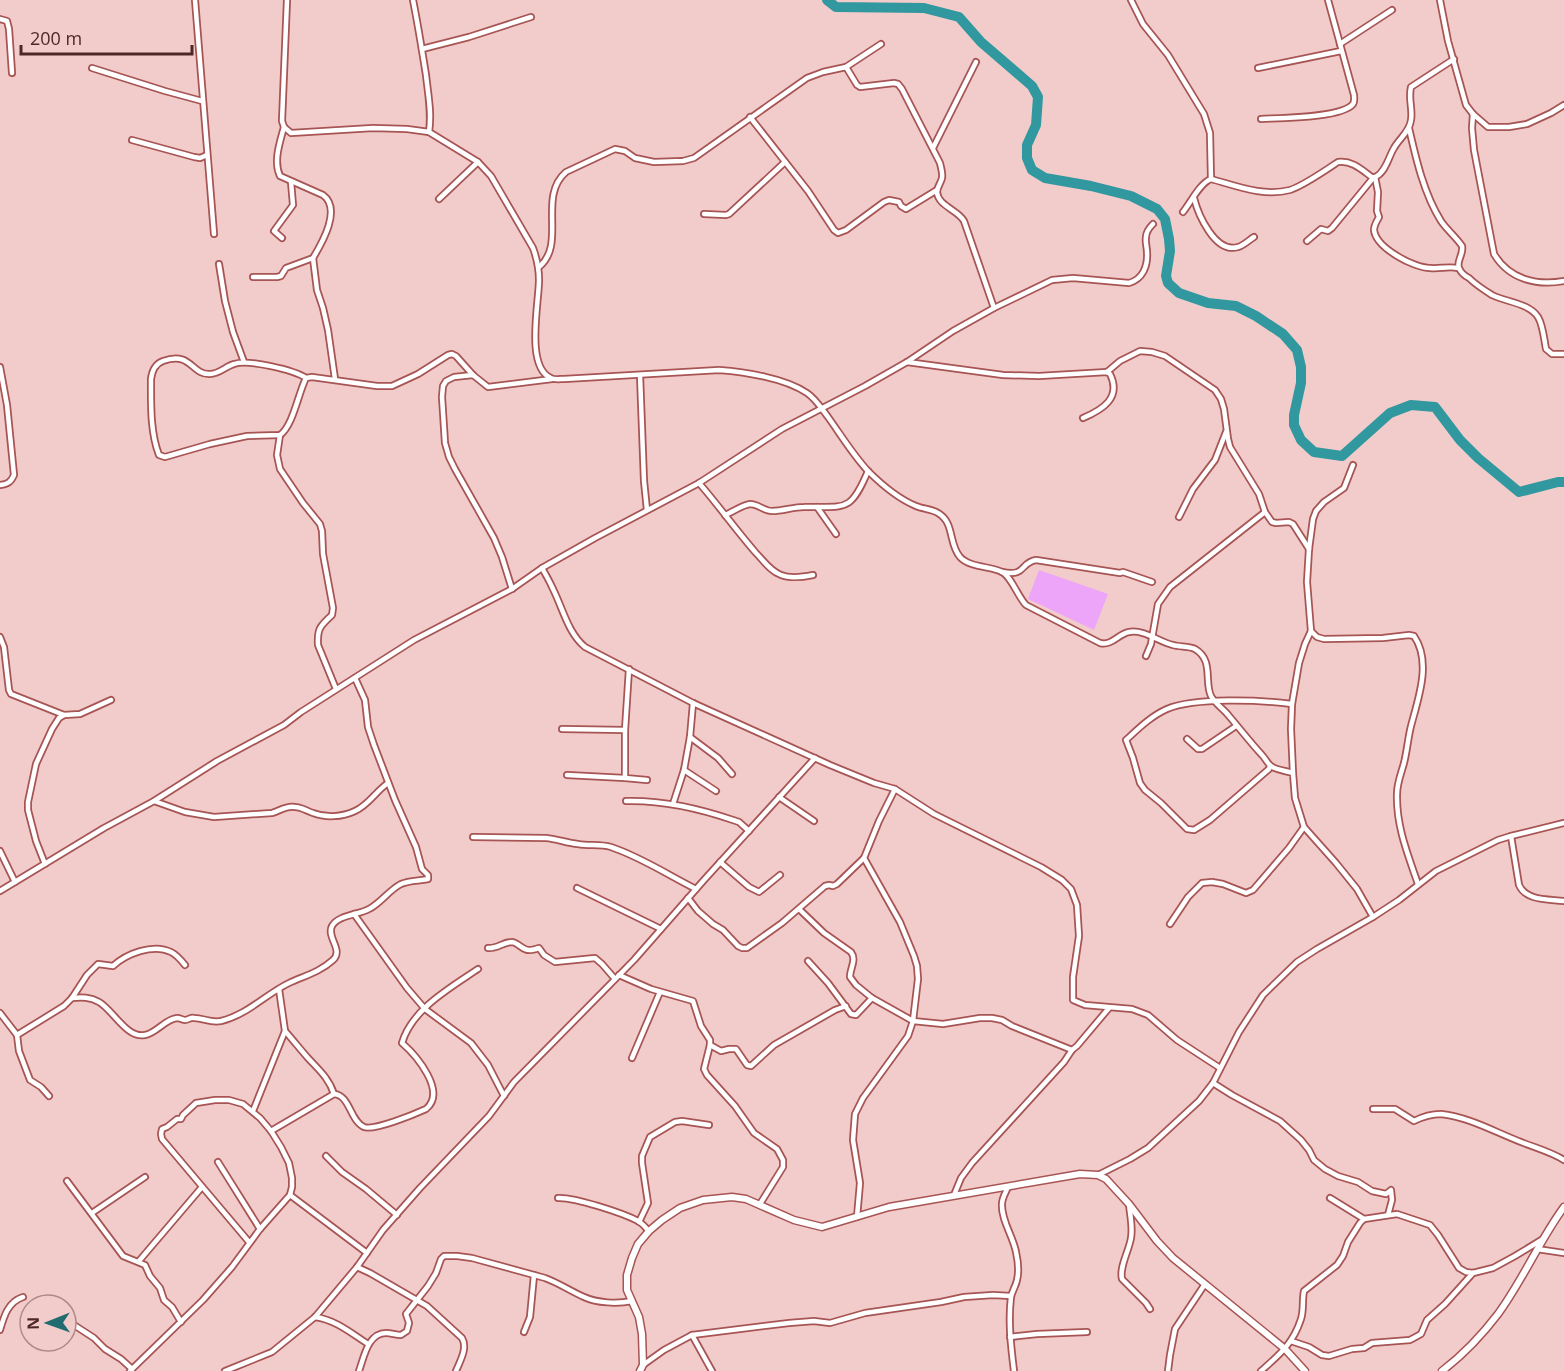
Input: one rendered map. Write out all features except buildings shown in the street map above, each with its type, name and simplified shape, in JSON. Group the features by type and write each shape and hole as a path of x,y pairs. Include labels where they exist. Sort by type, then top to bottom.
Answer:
{"street":[{"path":"195,0 213,234"},
{"path":"288,0 282,121 284,127 277,165 280,176 323,195 331,204 332,212 324,238 313,258 317,290 328,330 335,379"},
{"path":"413,0 430,106 429,132"},
{"path":"1131,0 1143,24 1168,55 1204,114 1210,133 1211,179"},
{"path":"1261,119 1314,116 1338,112 1352,104 1354,94 1328,0"},
{"path":"1440,0 1448,41 1466,105 1488,127 1509,128 1527,124 1564,105"},
{"path":"1340,44 1392,10"},
{"path":"422,49 531,17"},
{"path":"0,19 7,21 9,29 12,73"},
{"path":"539,267 549,252 554,190 566,172 615,149 625,151 644,161 683,161 694,158 807,78 846,67 882,44"},
{"path":"1258,68 1341,51"},
{"path":"1307,241 1321,229 1328,231 1332,228 1383,169 1412,120 1409,93 1411,87 1454,58"},
{"path":"933,148 976,62"},
{"path":"846,67 860,87 894,83 902,88 942,170 937,195 964,221 994,308"},
{"path":"92,68 202,101"},
{"path":"1473,114 1474,150 1494,254 1500,264 1517,277 1556,283 1564,281"},
{"path":"750,117 808,191 834,230 838,232 846,230 884,202 889,200 899,202 906,209 937,190"},
{"path":"284,127 291,133 373,128 429,132 478,162 491,176 533,248 539,267 535,346 540,367 544,374 552,379"},
{"path":"1409,128 1429,196 1441,220 1462,246 1458,267 1461,272 1492,295 1530,308 1539,320 1546,349 1552,354 1564,354"},
{"path":"132,140 194,157 201,158 207,155"},
{"path":"439,199 478,162"},
{"path":"704,214 729,214 785,162"},
{"path":"1183,212 1207,180 1211,179 1250,190 1278,192 1296,188 1338,162 1350,162 1374,177 1378,192 1379,217 1374,228 1376,235 1384,245 1412,264 1428,268 1458,267"},
{"path":"282,238 274,231 293,205 291,182"},
{"path":"1194,198 1207,230 1226,247 1237,248 1254,237"},
{"path":"0,891 104,828 154,801 217,761 284,725 414,640 512,589 542,568 699,483 782,429 907,362 953,331 994,308 1052,280 1073,278 1129,283 1136,281 1141,277 1148,259 1146,234 1153,224"},
{"path":"253,277 278,277 286,268 313,258"},
{"path":"219,264 225,301 244,362"},
{"path":"907,362 1003,375 1039,376 1107,372 1120,361 1140,351 1165,356 1215,390 1224,409 1230,447 1258,494 1265,512 1272,522 1293,524 1309,549"},
{"path":"280,435 247,436 165,457 159,455 155,441 152,372 157,364 170,359 183,359 211,375 231,365 244,362 277,368 306,378 392,386 452,354 488,387 552,379 720,370 744,372 795,387 812,396 868,471 907,501 937,512 947,521 955,549 961,558 973,565 1017,573 1029,561 1036,560 1123,572 1152,582"},
{"path":"0,367 7,405 14,475 11,481 0,485"},
{"path":"1083,418 1104,408 1109,402 1114,389 1113,381 1107,372"},
{"path":"473,375 454,377 446,381 443,386 445,443 455,469 494,538 512,589"},
{"path":"640,375 647,510"},
{"path":"306,378 288,427 280,435 277,455 280,469 320,524 322,531 323,554 333,608 332,615 318,630 318,645 336,689"},
{"path":"1179,517 1193,489 1215,460 1227,429"},
{"path":"1353,465 1344,488 1324,502 1313,519 1309,549 1308,591 1311,632 1299,663 1292,704 1291,729 1295,798 1304,827 1357,889 1373,917"},
{"path":"725,515 753,504 769,511 845,505 860,491 868,471"},
{"path":"699,483 771,570 788,577 813,574"},
{"path":"817,507 836,534"},
{"path":"1146,656 1158,604 1165,593 1265,512"},
{"path":"542,568 573,634 585,647 693,703 815,758 874,783 895,789 934,814 1041,867 1066,883 1075,897 1079,924 1073,977 1073,1000 1085,1005 1132,1009 1148,1015 1177,1040 1220,1068"},
{"path":"1002,572 1026,605 1095,641 1105,644 1127,632 1140,632 1169,645 1197,650 1208,669 1209,690 1215,702 1230,716 1270,765 1293,773"},
{"path":"1311,632 1324,639 1383,638 1409,634 1414,636 1418,643 1422,659 1421,689 1397,792 1402,837 1418,885"},
{"path":"0,637 4,647 11,694 64,715 80,714 111,700"},
{"path":"625,778 629,669"},
{"path":"72,998 86,997 100,1002 136,1035 144,1036 179,1017 185,1020 193,1017 208,1022 228,1019 287,984 334,960 337,952 331,934 332,926 337,921 368,910 401,884 428,879 388,783 368,727 365,700 355,678"},
{"path":"1270,765 1269,769 1218,814 1194,830 1187,829 1140,783 1126,740 1156,716 1184,704 1275,702 1292,704"},
{"path":"673,804 684,770 693,703"},
{"path":"45,864 34,835 28,802 36,764 56,723 64,715"},
{"path":"1187,739 1194,747 1202,749 1236,726"},
{"path":"562,729 625,730"},
{"path":"690,737 718,758 732,774"},
{"path":"225,1371 272,1352 315,1317 357,1268 396,1215 489,1116 530,1065 647,946 815,758"},
{"path":"684,770 716,791"},
{"path":"567,775 647,780"},
{"path":"154,801 185,812 214,817 272,813 292,806 323,816 336,816 358,809 388,783"},
{"path":"688,898 698,911 723,930 738,946 744,948 774,929 825,886 837,884 864,858 895,789"},
{"path":"779,797 814,821"},
{"path":"626,801 644,800 673,804 716,814 739,822 749,831"},
{"path":"1098,1175 1148,1148 1199,1101 1213,1083 1251,1011 1276,981 1298,962 1399,900 1436,871 1498,840 1564,823"},
{"path":"1170,924 1188,897 1202,883 1223,884 1246,893 1253,890 1304,827"},
{"path":"1511,836 1522,891 1527,895 1564,901"},
{"path":"473,837 555,838 577,844 611,847 644,861 696,889"},
{"path":"0,851 15,882"},
{"path":"857,1217 860,1183 853,1140 855,1114 863,1098 908,1036 913,1021 918,980 917,966 900,922 864,858"},
{"path":"720,862 749,887 759,892 780,875"},
{"path":"577,888 661,929"},
{"path":"800,909 824,933 854,956 850,974 852,981 872,998 913,1021 943,1024 992,1018 1002,1020 1011,1026 1072,1050"},
{"path":"354,914 406,988 424,1009 471,1043 488,1065 504,1096"},
{"path":"488,948 511,942 525,950 539,948 544,955 555,962 595,958 617,977 693,1001 701,1026 710,1040 704,1069 707,1075 735,1106 754,1133 777,1149 783,1160 783,1167 760,1204"},
{"path":"17,1035 64,1006 98,964 113,966 122,958 135,952 166,950 172,952 185,965"},
{"path":"808,961 851,1014 856,1015 872,998"},
{"path":"271,1131 334,1094 339,1094 343,1098 359,1124 368,1128 426,1109 431,1105 434,1096 426,1072 402,1043 406,1031 424,1009 478,969"},
{"path":"253,1112 285,1031 279,989"},
{"path":"632,1058 660,992"},
{"path":"710,1045 721,1051 736,1049 747,1065 751,1066 774,1045 846,1006"},
{"path":"954,1195 961,1178 972,1163 1064,1062 1109,1008"},
{"path":"0,1013 17,1035 19,1051 30,1080 42,1087 49,1096"},
{"path":"285,1031 322,1073 334,1094"},
{"path":"1213,1083 1280,1121 1301,1140 1314,1160 1325,1169 1358,1182 1372,1191 1386,1194 1391,1190 1392,1200 1388,1215"},
{"path":"78,1328 122,1359 131,1370 181,1322 232,1267 249,1242 290,1195 292,1178 289,1163 271,1131 253,1112 243,1104 229,1100 196,1103 183,1115 182,1119 177,1119 162,1129 162,1139 249,1242"},
{"path":"1373,1109 1395,1109 1414,1121 1439,1114 1453,1117 1486,1127 1564,1160"},
{"path":"639,1222 648,1203 642,1156 650,1137 675,1122 709,1125"},
{"path":"326,1156 342,1172 396,1215"},
{"path":"218,1162 260,1229"},
{"path":"642,1368 642,1334 639,1317 627,1290 629,1266 638,1244 649,1231 680,1208 703,1200 732,1197 746,1199 794,1220 822,1227 889,1207 1080,1174 1098,1175 1106,1179 1173,1258 1285,1349 1305,1371"},
{"path":"92,1213 144,1177"},
{"path":"67,1181 123,1256 145,1265 160,1287 164,1300 172,1307 181,1322"},
{"path":"1009,1185 1002,1205 1018,1264 1017,1279 1011,1296 1010,1337 1014,1371"},
{"path":"139,1261 202,1187"},
{"path":"290,1195 367,1252"},
{"path":"1330,1197 1365,1219"},
{"path":"558,1198 582,1202 615,1212 639,1222 649,1231"},
{"path":"1129,1204 1132,1234 1120,1271 1122,1280 1150,1309"},
{"path":"1443,1371 1458,1359 1497,1314 1564,1207"},
{"path":"1261,1371 1291,1341 1301,1319 1304,1291 1337,1265 1348,1242 1365,1219 1397,1214 1430,1225 1459,1268 1473,1273 1493,1268 1542,1239"},
{"path":"1537,1249 1564,1253"},
{"path":"359,1371 371,1341 384,1333 401,1335 407,1330 406,1314 428,1286 444,1256 472,1258 534,1275 554,1281 589,1299 619,1303 632,1301"},
{"path":"357,1268 370,1273 434,1311 464,1340 456,1371"},
{"path":"1291,1341 1329,1356 1372,1343 1410,1340 1421,1334 1427,1320 1446,1304 1473,1273"},
{"path":"524,1332 530,1317 534,1275"},
{"path":"1168,1371 1175,1329 1205,1284"},
{"path":"642,1368 663,1350 692,1335 798,1322 830,1323 865,1313 964,1297 1011,1296"},
{"path":"0,1330 9,1307 18,1300"},
{"path":"315,1317 327,1318 368,1344"},
{"path":"1010,1337 1087,1332"},
{"path":"692,1335 712,1371"}],"shaded area":[{"path":"1039,570 1108,594 1094,630 1028,599"}],"waterway":[{"path":"827,0 836,7 924,8 959,17 981,42 1032,86 1038,97 1036,125 1027,145 1027,158 1032,170 1045,178 1131,196 1157,209 1165,219 1169,239 1170,251 1166,276 1168,283 1179,293 1208,303 1236,306 1256,316 1283,334 1297,350 1301,367 1301,383 1294,425 1301,440 1314,452 1342,456 1390,413 1411,405 1435,407 1460,440 1519,492 1564,482"}]}
